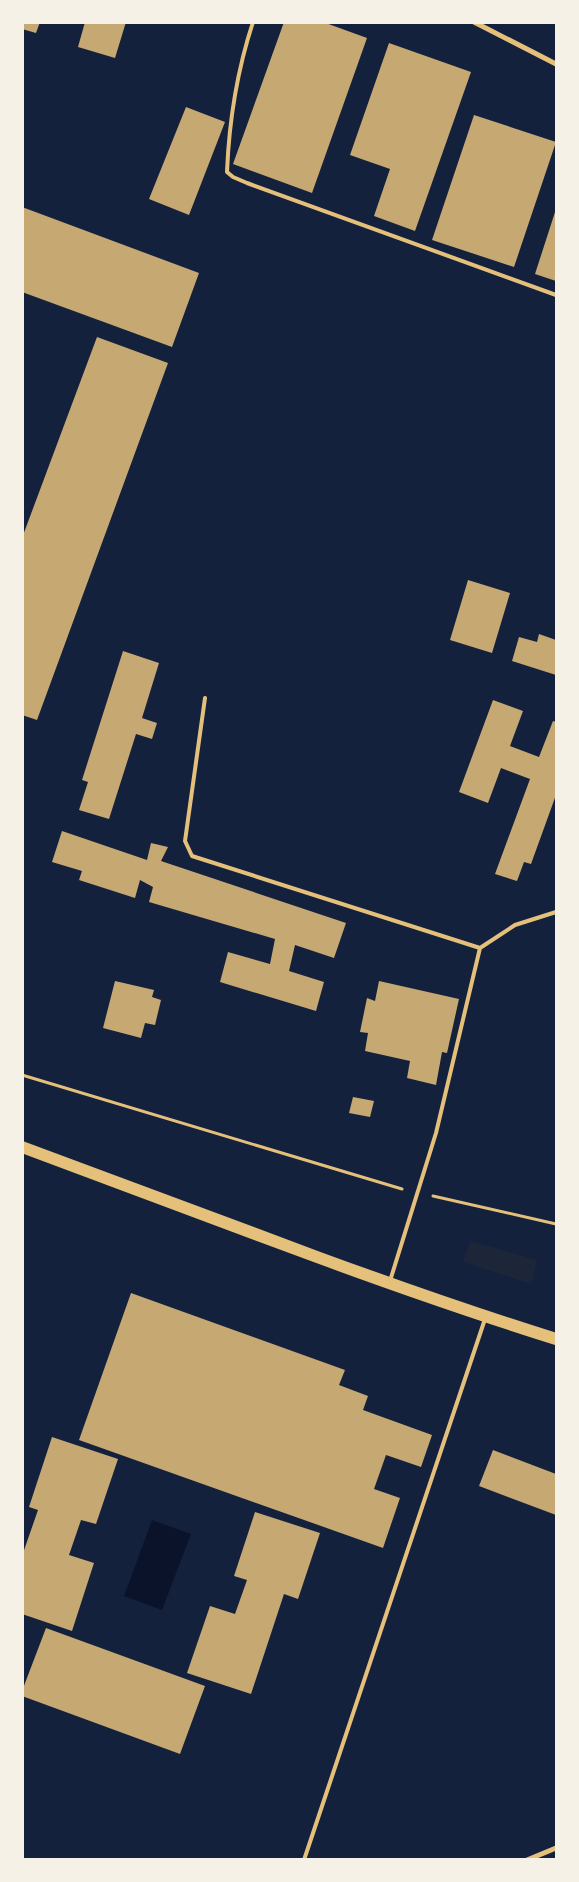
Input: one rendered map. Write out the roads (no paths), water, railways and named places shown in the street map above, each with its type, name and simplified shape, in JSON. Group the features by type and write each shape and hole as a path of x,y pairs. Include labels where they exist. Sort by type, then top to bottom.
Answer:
{"main road":[{"path":"22,1147 166,1202 389,1283 485,1317 556,1339"}],"street":[{"path":"474,22 556,64"},
{"path":"527,1860 556,1848"}],"lane":[{"path":"252,22 232,109 227,172 247,183 556,295"},
{"path":"205,698 185,841 192,856 480,948"},
{"path":"389,1283 436,1133 480,948 515,925 556,912"},
{"path":"304,1860 485,1317"}]}
